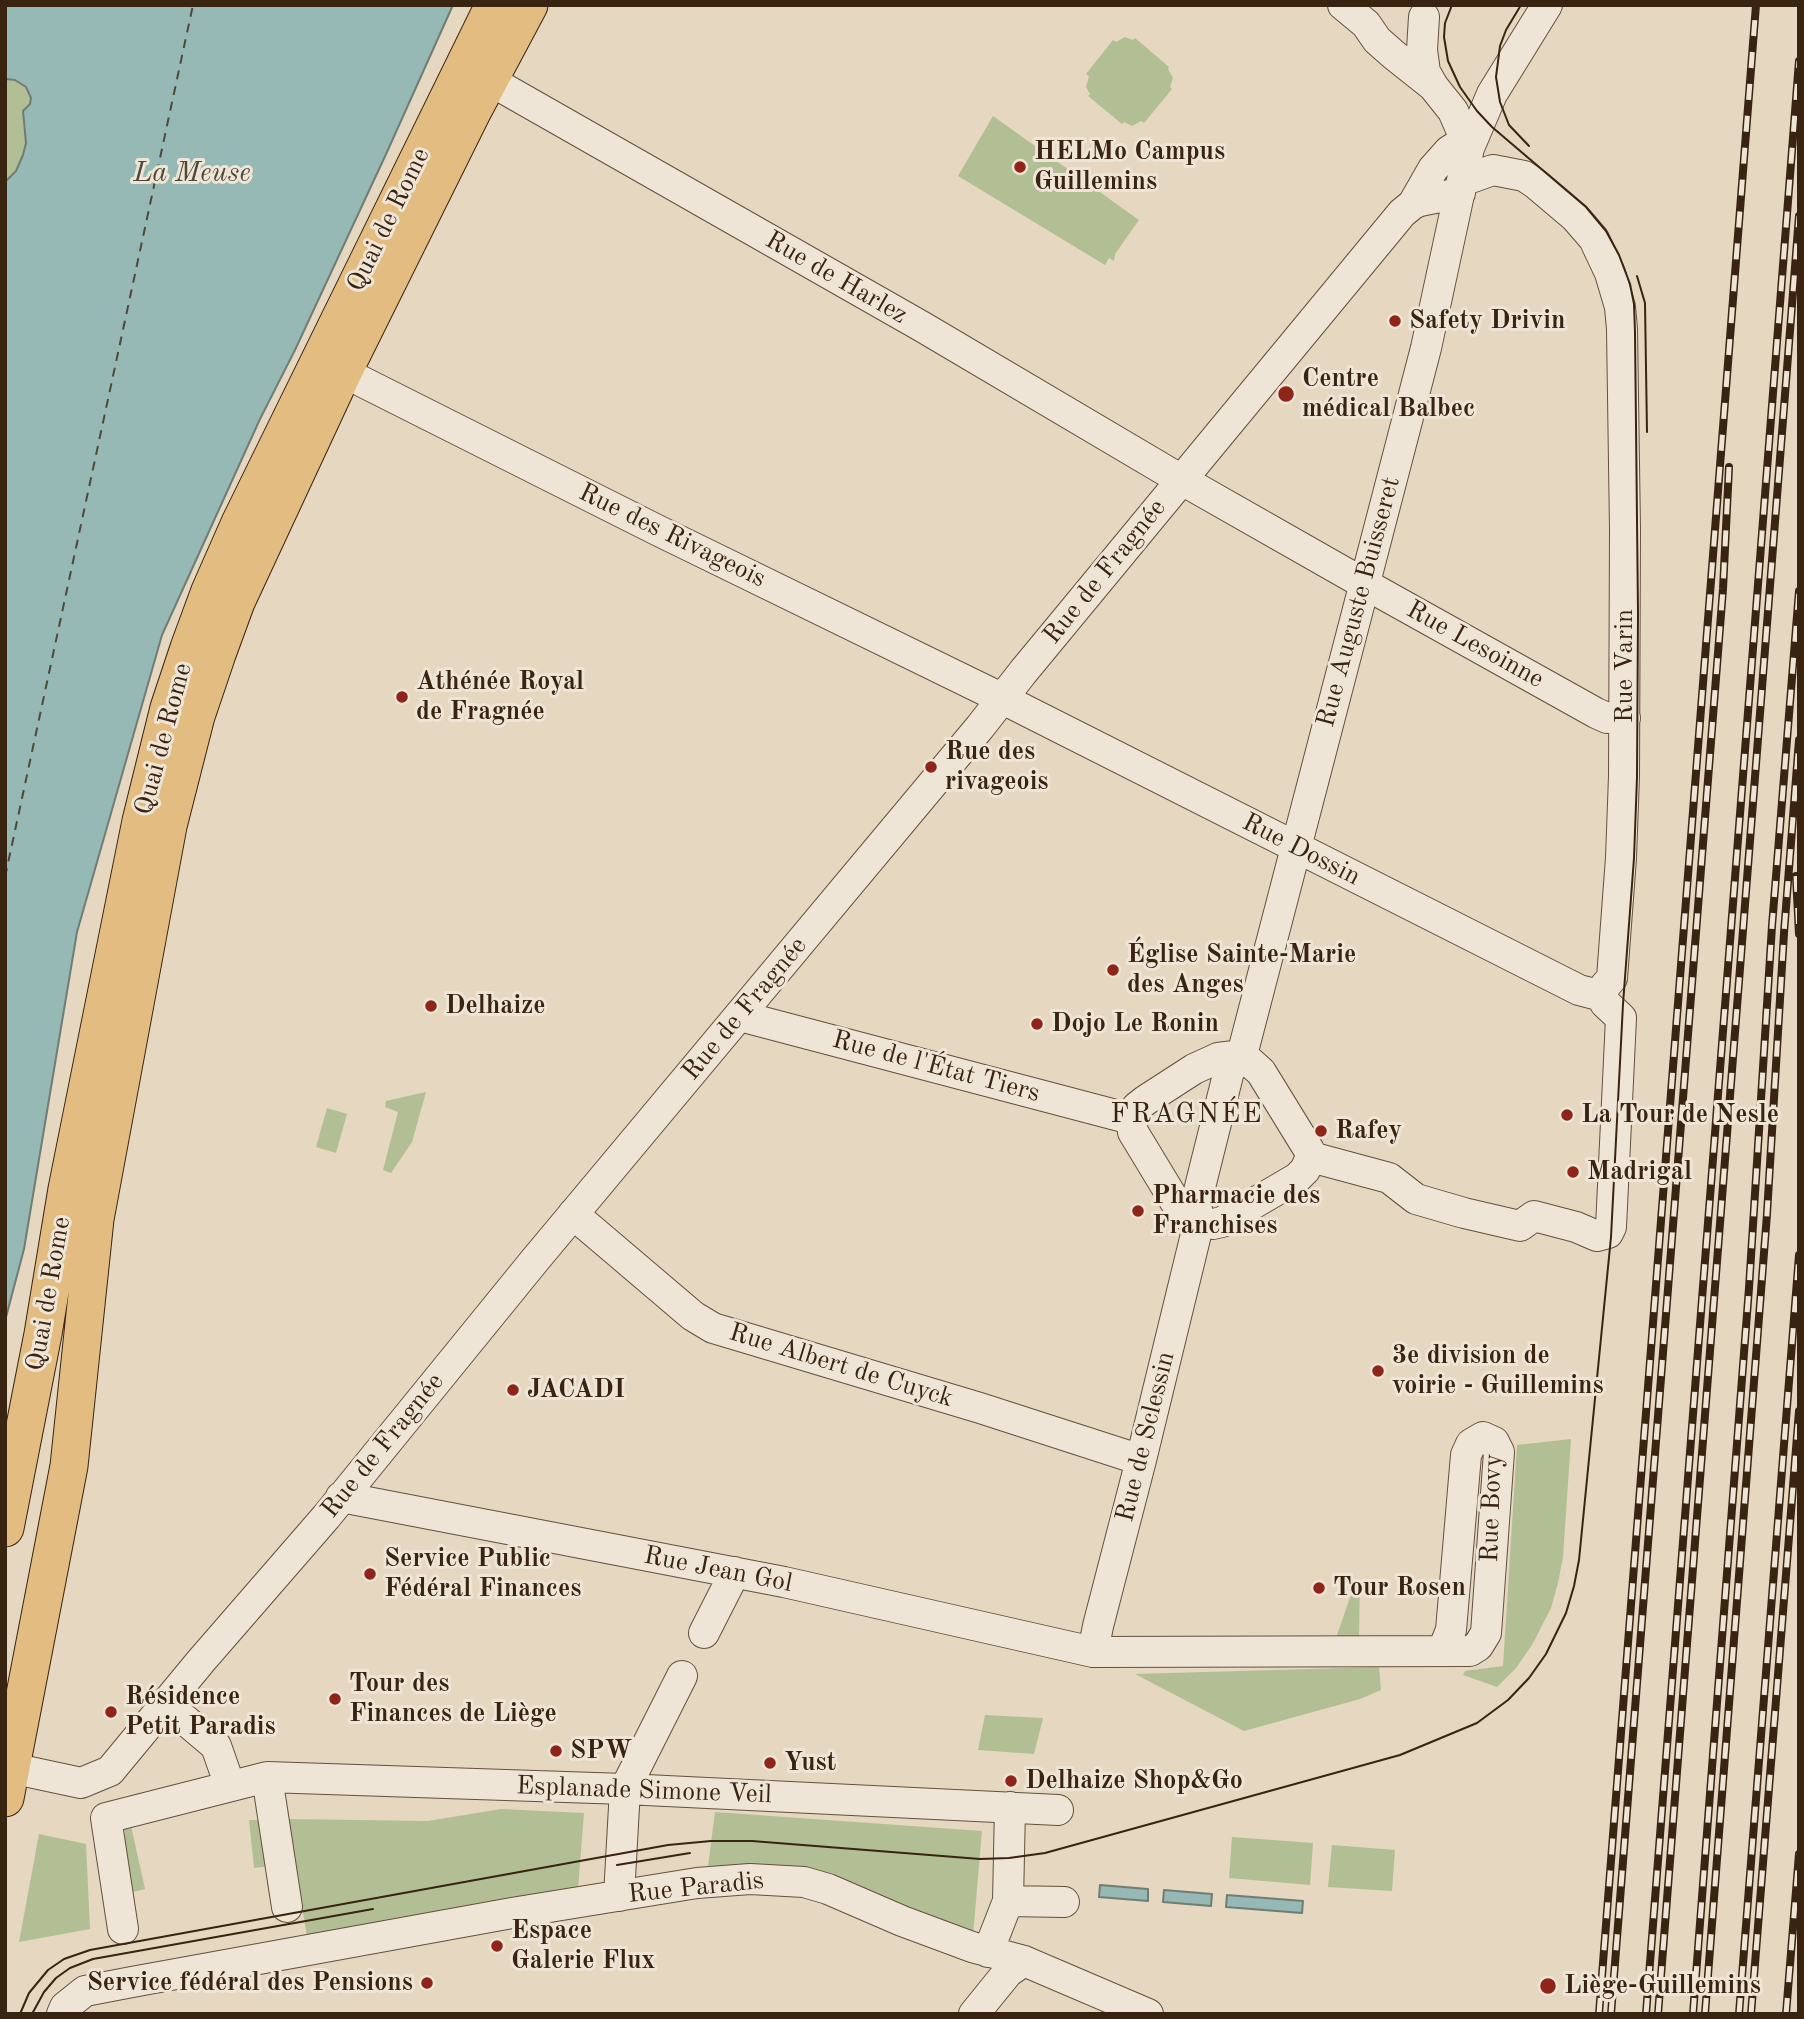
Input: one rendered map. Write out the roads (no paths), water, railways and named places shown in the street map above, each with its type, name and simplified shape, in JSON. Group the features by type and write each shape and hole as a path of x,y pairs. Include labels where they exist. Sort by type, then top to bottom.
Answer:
{"main road":[{"name":"Quai de Rome","path":"5,1528 45,1321 69,1176 141,821 169,708 215,580 240,523 331,365 476,72 494,5"},
{"name":"Quai de Rome","path":"476,72 529,5"},
{"name":"Quai de Rome","path":"5,1674 64,1363 91,1245 168,826 196,716 216,654 331,365"},
{"name":"Quai de Rome","path":"7,1778 69,1466 91,1245"}],"street":[{"path":"1343,5 1366,24 1377,40 1433,86"},
{"name":"Rue Auguste Buisseret","path":"1242,1055 1426,348 1461,187 1467,144 1492,94 1547,5"},
{"path":"1366,24 1399,31 1409,29 1427,11"},
{"path":"1427,11 1423,62 1425,72 1453,111 1467,144"},
{"name":"Rue de Harlez","path":"476,72 910,319 1182,479"},
{"name":"Rue de Fragnée","path":"7,1778 81,1783 110,1771 341,1497 573,1214 1003,699 1402,213 1413,204 1433,169 1449,151 1467,144"},
{"name":"Rue Varin","path":"1461,187 1493,170 1524,176 1536,184 1575,217 1594,239 1616,288 1620,307 1625,718 1621,858 1612,978 1605,986 1602,996"},
{"path":"1413,204 1461,187"},
{"name":"Rue des Rivageois","path":"331,365 669,536 1003,699"},
{"name":"Rue Lesoinne","path":"1182,479 1596,713 1607,718 1625,718"},
{"name":"Rue Dossin","path":"1003,699 1579,990 1602,996"},
{"path":"1311,1157 1389,1178 1416,1199 1464,1213 1520,1226 1534,1216 1576,1227 1597,1236 1608,1233 1611,1227 1621,1018 1605,1003 1602,996"},
{"name":"Rue de l'État Tiers","path":"740,1016 1131,1118"},
{"path":"1242,1055 1261,1072 1311,1157 1305,1170 1297,1178 1222,1222 1199,1222 1179,1208 1133,1132 1131,1118 1137,1107 1146,1100 1194,1069 1218,1058 1242,1055"},
{"name":"Rue de Sclessin","path":"1093,1652 1199,1222 1196,1203 1229,1070 1242,1055"},
{"name":"Rue Albert de Cuyck","path":"573,1214 693,1316 713,1328 980,1408 1141,1460"},
{"name":"Rue Bovy","path":"1093,1652 1470,1651 1478,1646 1486,1633 1499,1452 1494,1442 1483,1437 1471,1444 1466,1455 1451,1630 1443,1650"},
{"name":"Rue Jean Gol","path":"341,1497 783,1582 1093,1652"},
{"path":"704,1633 735,1573"},
{"path":"619,1896 625,1789 682,1676"},
{"path":"166,1704 216,1746 230,1786"},
{"path":"267,1777 287,1907"},
{"name":"Esplanade Simone Veil","path":"122,1929 106,1818 267,1777 625,1789 1058,1810"},
{"path":"988,1952 1008,1901 1010,1807"},
{"name":"Rue Paradis","path":"63,2010 85,1991 132,1982 512,1913 696,1883 750,1879 804,1882 828,1889 988,1952 1024,1961 1147,2014"},
{"path":"1008,1901 1064,1902"},
{"path":"974,2014 1008,1972 1024,1961"}],"water":[{"name":"La Meuse","path":"5,5 453,5 162,635 77,932 24,1249 5,1321 5,182 16,171 23,155 26,143 23,111 30,104 31,98 26,87 15,80 5,79"},
{"path":"1100,1885 1148,1889 1148,1901 1099,1897"},
{"path":"1164,1890 1212,1894 1211,1906 1163,1902"},
{"path":"1227,1895 1303,1901 1302,1913 1226,1907"}],"tram line":[{"path":"20,2014 29,1993 48,1970 64,1959 90,1950 668,1845 752,1841 980,1859 1045,1853 1400,1755 1477,1723 1508,1700 1529,1678 1546,1654 1566,1613 1579,1560 1611,1237 1637,777 1634,304 1619,255 1606,231 1586,207 1492,127 1460,87 1448,61 1444,37 1445,23 1452,5"},
{"path":"1521,5 1500,46 1496,77 1500,102 1509,125 1529,146"},
{"path":"1637,276 1645,303 1647,432"},
{"path":"617,1865 690,1853"},
{"path":"32,2014 44,1992 56,1978 70,1968 93,1959 373,1909"}],"railway":[{"path":"1599,2014 1756,5"},
{"path":"1646,2014 1799,61"},
{"path":"1658,2014 1799,216"},
{"path":"1611,2014 1723,589 1729,467"},
{"path":"1693,2014 1799,591"},
{"path":"1705,2014 1767,1214 1799,740"},
{"path":"1796,876 1799,934"},
{"path":"1739,2014 1799,1255"},
{"path":"1751,2014 1799,1411"},
{"path":"1786,2014 1799,1854"}],"place":[{"name":"HELMo Campus Guillemins","path":"1020,167"},
{"name":"Safety Drivin","path":"1395,321"},
{"name":"Centre médical Balbec","path":"1286,394"},
{"name":"Athénée Royal de Fragnée","path":"402,697"},
{"name":"Rue des rivageois","path":"931,767"},
{"name":"Église Sainte-Marie des Anges","path":"1113,970"},
{"name":"Delhaize","path":"431,1006"},
{"name":"Dojo Le Ronin","path":"1037,1024"},
{"name":"La Tour de Nesle","path":"1567,1115"},
{"name":"Rafey","path":"1321,1131"},
{"name":"Madrigal","path":"1573,1172"},
{"name":"Pharmacie des Franchises","path":"1138,1211"},
{"name":"3e division de voirie - Guillemins","path":"1378,1371"},
{"name":"JACADI","path":"513,1390"},
{"name":"Service Public Fédéral Finances","path":"370,1574"},
{"name":"Tour Rosen","path":"1319,1588"},
{"name":"Tour des Finances de Liège","path":"335,1699"},
{"name":"Résidence Petit Paradis","path":"111,1712"},
{"name":"SPW","path":"556,1751"},
{"name":"Yust","path":"770,1763"},
{"name":"Delhaize Shop&Go","path":"1011,1781"},
{"name":"Espace Galerie Flux","path":"497,1946"},
{"name":"Service fédéral des Pensions","path":"427,1983"},
{"name":"Liège-Guillemins","path":"1548,1986"}],"district":[{"name":"FRAGNÉE","path":"1187,1115"}]}
